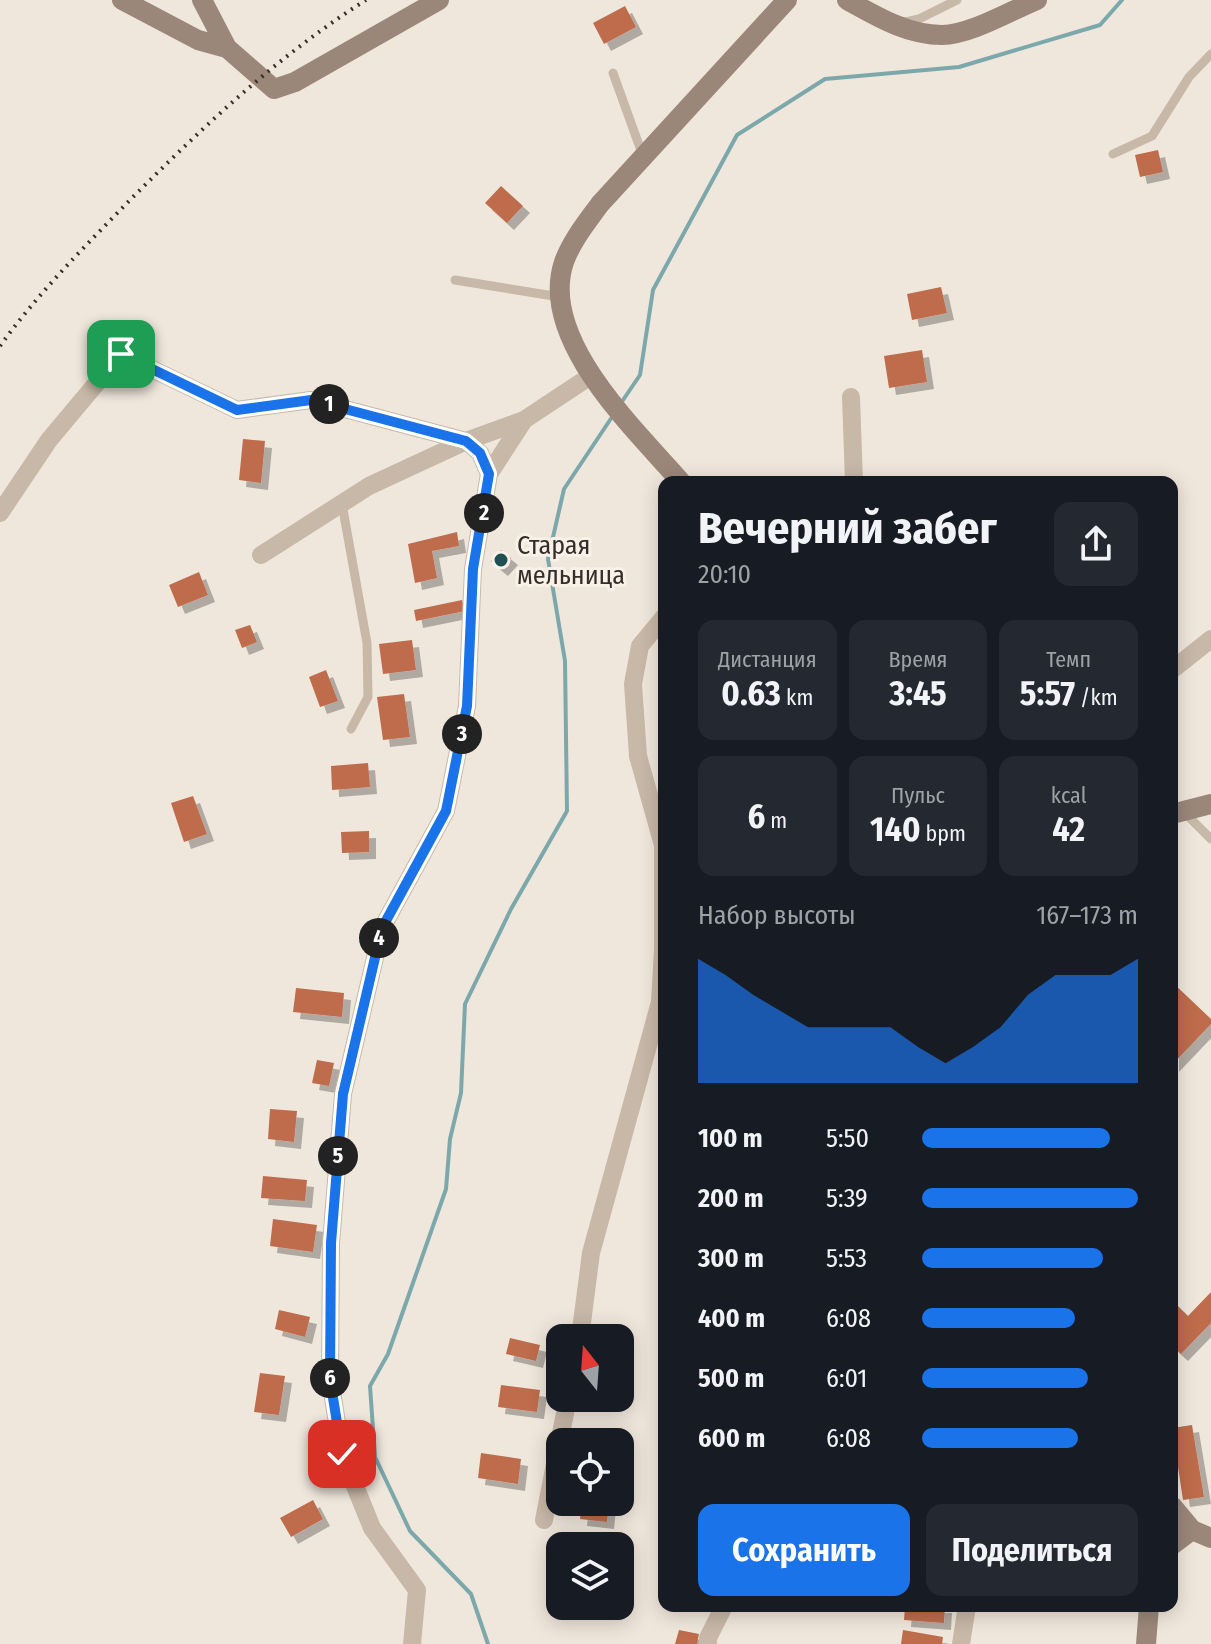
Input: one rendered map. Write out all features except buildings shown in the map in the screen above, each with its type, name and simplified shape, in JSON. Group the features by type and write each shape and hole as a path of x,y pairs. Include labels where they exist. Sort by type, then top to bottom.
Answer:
{"street":[{"path":"122,0 198,40 227,48"},
{"path":"202,0 227,48 274,89 295,82 439,0"},
{"path":"676,476 592,375 565,324 560,297 563,264 576,237 600,204 787,0"},
{"path":"847,0 894,25 943,35 972,28 1037,0"},
{"path":"0,513 49,440 121,354 237,410 311,400 466,441 480,453 489,474"},
{"path":"261,555 369,486 466,441 524,420 592,375"},
{"path":"851,397 854,476"},
{"path":"412,1644 417,1590 372,1528 342,1454 330,1379 331,1243 343,1094 382,928 446,811 467,706 473,569 489,474 524,420"},
{"path":"658,624 640,646 633,684 638,756 658,827"},
{"path":"1178,665 1211,639"},
{"path":"1178,812 1211,804"},
{"path":"582,1324 591,1253 658,1009"},
{"path":"544,1520 565,1412"},
{"path":"1178,1512 1201,1534 1178,1543"},
{"path":"708,1644 721,1612"},
{"path":"961,1644 966,1612"},
{"path":"1146,1644 1149,1612"}],"lane":[{"path":"894,25 919,19 957,0"},
{"path":"1113,154 1152,136 1189,77 1211,54"},
{"path":"613,73 643,158"},
{"path":"455,280 560,297"},
{"path":"342,504 367,643 368,697 351,729"},
{"path":"1178,812 1211,839"}],"waterway":[{"path":"621,403 640,375 653,290 737,135 825,79 959,67 1100,25 1122,0"},
{"path":"488,1644 471,1594 410,1531 375,1457 370,1386 388,1354 446,1189 450,1139 461,1093 465,1004 511,909 567,811 565,661 548,559 564,489 614,414"}],"railway":[{"path":"0,346 64,269 188,143 273,67 366,0"}],"place":[{"name":"Старая мельница","path":"501,560"}],"route":[{"path":"121,354 237,410 311,400 466,441 480,453 489,474 473,569 467,706 446,811 382,928 343,1094 331,1243 330,1379 342,1454"}]}
